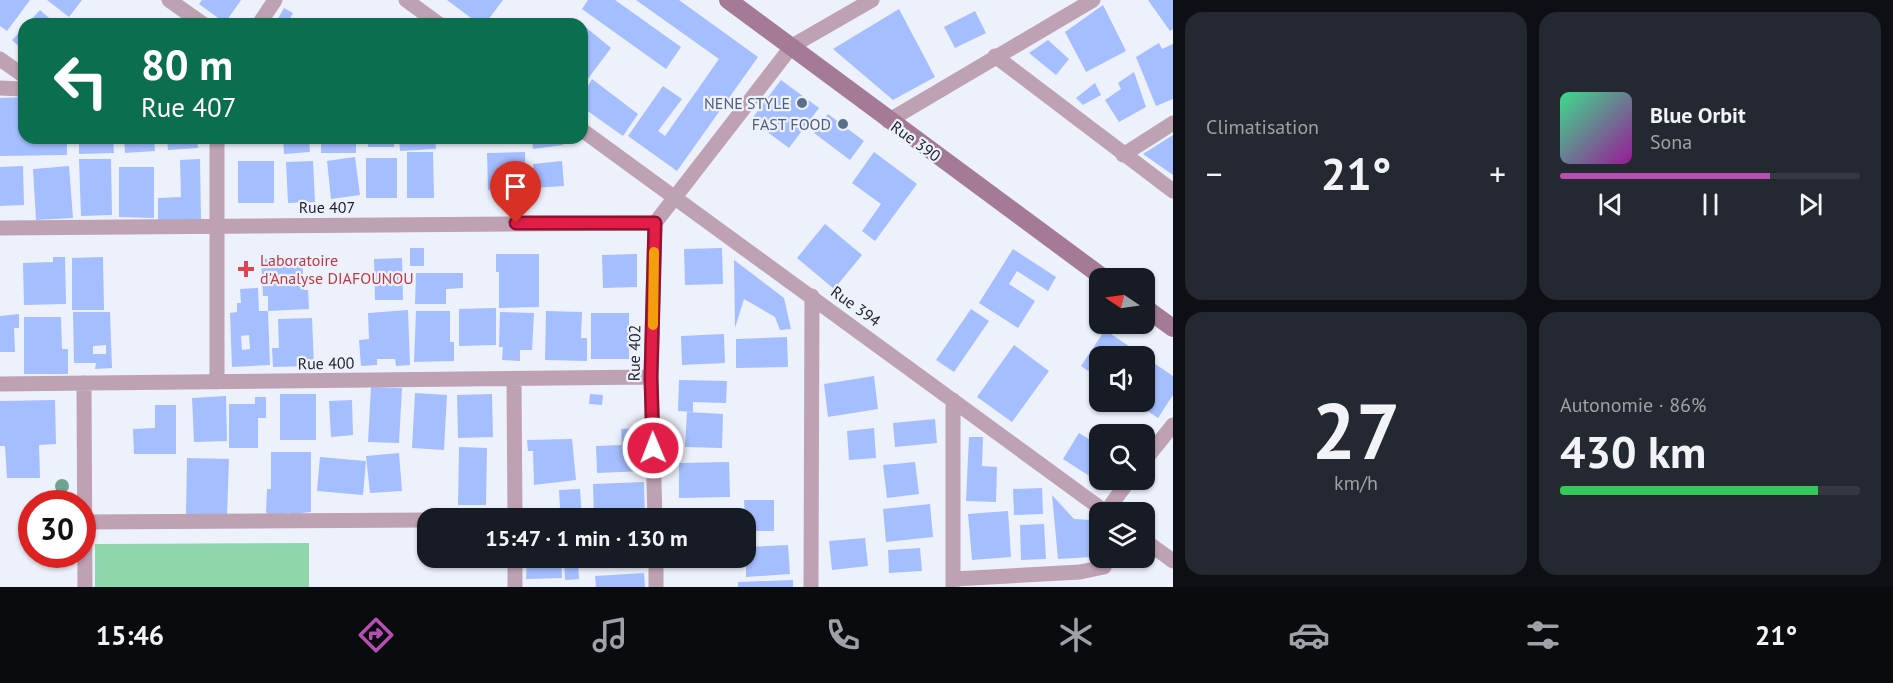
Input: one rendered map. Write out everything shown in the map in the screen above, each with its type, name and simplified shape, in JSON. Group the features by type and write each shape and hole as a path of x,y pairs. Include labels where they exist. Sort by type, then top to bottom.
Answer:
{"street":[{"path":"169,0 194,18"},
{"path":"263,18 275,0"},
{"path":"406,0 430,18"},
{"name":"Rue 390","path":"728,0 792,46 888,121 1091,268"},
{"path":"655,223 792,46 872,0"},
{"path":"888,121 1093,0"},
{"path":"994,57 1173,191"},
{"path":"0,59 18,72"},
{"path":"0,88 18,89"},
{"path":"1123,155 1173,123"},
{"name":"Rue 394","path":"588,134 1092,502"},
{"path":"217,144 217,382"},
{"name":"Rue 407","path":"0,228 655,223"},
{"name":"Rue 402","path":"655,223 651,377 655,508"},
{"path":"811,587 812,296"},
{"path":"1155,316 1173,328"},
{"name":"Rue 400","path":"0,384 651,377"},
{"path":"514,379 515,508"},
{"path":"84,383 85,490"},
{"path":"953,400 953,583 1080,572 1099,568"},
{"path":"1155,447 1173,425"},
{"path":"96,522 417,520"},
{"path":"1155,548 1173,561"},
{"path":"86,568 86,587"},
{"path":"515,568 515,587"},
{"path":"656,568 656,587"}],"green space":[{"path":"309,543 309,587 95,587 96,544"}],"building":[{"path":"0,0 30,0 7,31 0,26"},
{"path":"47,0 82,0 69,17"},
{"path":"202,0 241,0 228,18 218,18 199,4"},
{"path":"447,0 503,0 490,18 471,18"},
{"path":"588,0 615,0 681,47 666,69 582,9"},
{"path":"636,0 679,0 758,57 677,171 628,136 663,86 682,99 658,131 665,136 719,59"},
{"path":"1148,0 1173,0 1173,29 1170,31"},
{"path":"1103,5 1126,51 1086,72 1065,32"},
{"path":"284,8 293,13 290,18 278,18"},
{"path":"899,9 935,77 893,100 833,49"},
{"path":"40,10 49,18 33,18"},
{"path":"975,11 986,33 955,48 944,27"},
{"path":"588,29 611,48 588,79"},
{"path":"18,34 18,46 12,40"},
{"path":"1048,40 1069,59 1056,75 1029,53"},
{"path":"1159,43 1162,49 1173,44 1173,99 1156,106 1136,57"},
{"path":"1134,72 1146,107 1119,122 1105,100 1121,89 1118,83"},
{"path":"592,79 638,114 623,136 588,111 588,86"},
{"path":"781,80 819,108 789,148 751,120"},
{"path":"1095,83 1101,95 1083,105 1076,98"},
{"path":"18,97 18,144 67,144 67,155 0,156 0,98"},
{"path":"828,114 864,141 850,160 814,133"},
{"path":"1173,135 1173,175 1143,154"},
{"path":"79,144 113,144 114,153 79,154"},
{"path":"124,144 154,144 155,151 125,153"},
{"path":"168,144 198,144 198,148 168,150"},
{"path":"283,144 309,144 310,152 284,154"},
{"path":"321,144 356,144 356,153 321,153"},
{"path":"368,144 394,144 394,147 368,147"},
{"path":"399,144 436,144 436,149 400,151"},
{"path":"533,144 563,144 563,145 533,149"},
{"path":"407,152 433,152 434,198 407,198"},
{"path":"525,152 526,189 488,190 487,153"},
{"path":"874,152 917,184 875,241 862,231 881,204 852,183"},
{"path":"355,157 360,195 331,199 327,161"},
{"path":"366,158 397,158 397,198 366,198"},
{"path":"79,159 111,159 112,215 81,216"},
{"path":"200,159 201,221 158,222 158,198 181,197 180,160"},
{"path":"238,161 274,161 274,203 238,203"},
{"path":"313,161 315,202 288,203 286,162"},
{"path":"562,161 564,186 535,188 533,164"},
{"path":"23,166 24,205 0,206 0,167"},
{"path":"69,166 73,218 36,220 33,169"},
{"path":"119,167 154,167 154,218 119,217"},
{"path":"825,224 862,255 834,289 797,258"},
{"path":"410,248 424,248 424,266 410,266"},
{"path":"722,248 723,284 685,285 684,249"},
{"path":"1013,249 1056,277 1048,291 1017,271 1009,284 1035,301 1018,328 979,303"},
{"path":"496,254 539,254 539,307 499,308 499,272 496,272"},
{"path":"637,254 637,287 603,288 602,255"},
{"path":"53,257 65,257 66,304 24,305 23,263 53,262"},
{"path":"103,257 104,310 72,310 72,258"},
{"path":"302,257 304,290 308,290 309,309 268,311 268,296 263,296 261,259"},
{"path":"402,258 403,300 375,300 374,259"},
{"path":"734,260 784,298 791,329 780,330 775,317 744,299 735,328"},
{"path":"416,273 463,273 463,288 446,289 446,304 415,304"},
{"path":"258,288 259,311 268,311 270,365 232,367 230,313 237,312 237,303 241,303 240,289","holes":["249,335 250,349 242,350 241,336"]},
{"path":"496,308 496,345 459,346 459,309"},
{"path":"971,309 989,321 954,372 936,360"},
{"path":"408,310 410,365 396,366 395,359 377,359 377,365 361,366 359,340 369,339 368,313"},
{"path":"416,311 450,311 450,342 454,342 454,361 414,362"},
{"path":"546,311 582,312 581,338 587,338 587,361 545,360"},
{"path":"73,312 110,312 112,368 95,369 96,363 74,363","holes":["106,345 106,354 93,354 93,346"]},
{"path":"500,312 534,313 532,350 520,350 520,361 502,360 503,347 499,347"},
{"path":"591,313 629,313 629,359 591,359"},
{"path":"19,314 19,328 14,328 15,352 0,352 0,316"},
{"path":"24,317 61,317 62,349 68,349 68,374 24,374"},
{"path":"312,318 314,366 273,367 272,348 279,348 278,319"},
{"path":"724,334 725,363 682,365 681,336"},
{"path":"1102,334 1111,334 1129,346 1094,346"},
{"path":"787,337 788,367 736,368 736,339"},
{"path":"1014,345 1049,371 1012,422 977,397"},
{"path":"1089,354 1089,371 1081,366"},
{"path":"1155,364 1173,376 1173,395 1158,418 1149,412 1155,412"},
{"path":"874,376 878,409 828,417 824,384"},
{"path":"679,380 727,381 726,403 693,402 693,412 678,411"},
{"path":"371,387 402,388 399,443 368,442"},
{"path":"415,393 447,395 444,450 412,448"},
{"path":"280,394 316,394 316,440 280,440"},
{"path":"492,394 493,437 458,438 457,395"},
{"path":"590,394 603,395 602,405 589,404"},
{"path":"226,396 227,441 194,442 192,398"},
{"path":"255,397 266,397 266,418 258,418 258,448 229,448 229,404 255,404"},
{"path":"55,400 56,444 39,445 40,478 7,478 5,446 0,446 0,401"},
{"path":"352,400 353,435 331,437 329,401"},
{"path":"155,405 176,405 176,454 134,454 133,429 155,428"},
{"path":"687,412 723,414 722,448 685,447"},
{"path":"935,419 937,443 895,447 893,423"},
{"path":"643,428 645,471 597,473 596,446 622,445 621,429"},
{"path":"874,428 876,458 849,460 847,431"},
{"path":"1079,433 1089,439 1089,476 1063,459"},
{"path":"969,437 983,437 982,466 997,467 996,502 966,501"},
{"path":"572,439 576,480 534,485 533,451 528,451 527,440"},
{"path":"459,447 487,448 486,505 458,505"},
{"path":"271,452 311,452 311,512 302,513 293,518 289,513 269,517 266,512 267,489 271,489"},
{"path":"399,453 402,491 370,493 366,456"},
{"path":"320,457 366,461 363,495 317,491"},
{"path":"187,458 229,459 227,516 186,515"},
{"path":"729,462 730,497 679,498 679,463"},
{"path":"915,462 919,494 887,498 883,465"},
{"path":"644,482 645,508 594,508 593,484"},
{"path":"1042,488 1043,514 1014,515 1013,489"},
{"path":"580,489 581,508 560,508 559,490"},
{"path":"1052,495 1074,519 1089,520 1089,557 1058,559"},
{"path":"744,500 774,500 774,531 756,531 756,508 745,508"},
{"path":"930,504 933,537 886,542 883,509"},
{"path":"1008,511 1011,557 972,560 968,514"},
{"path":"1044,524 1046,559 1021,560 1020,525"},
{"path":"865,538 868,566 832,570 829,541"},
{"path":"788,545 790,574 746,577 746,568 756,568 756,547"},
{"path":"920,548 922,571 889,573 888,550"},
{"path":"527,568 562,568 562,578 526,579"},
{"path":"564,568 578,568 579,579 565,580"},
{"path":"644,573 645,587 596,587 595,576"},
{"path":"793,580 793,587 738,587 738,582"}],"slow traffic":[{"path":"653,325 654,252"}],"place":[{"name":"NENE STYLE","path":"802,103"},
{"name":"FAST FOOD","path":"843,124"},
{"name":"Laboratoire d'Analyse DIAFOUNOU","path":"246,269"}],"route":[{"path":"516,223 655,223 651,377 653,448"}]}
